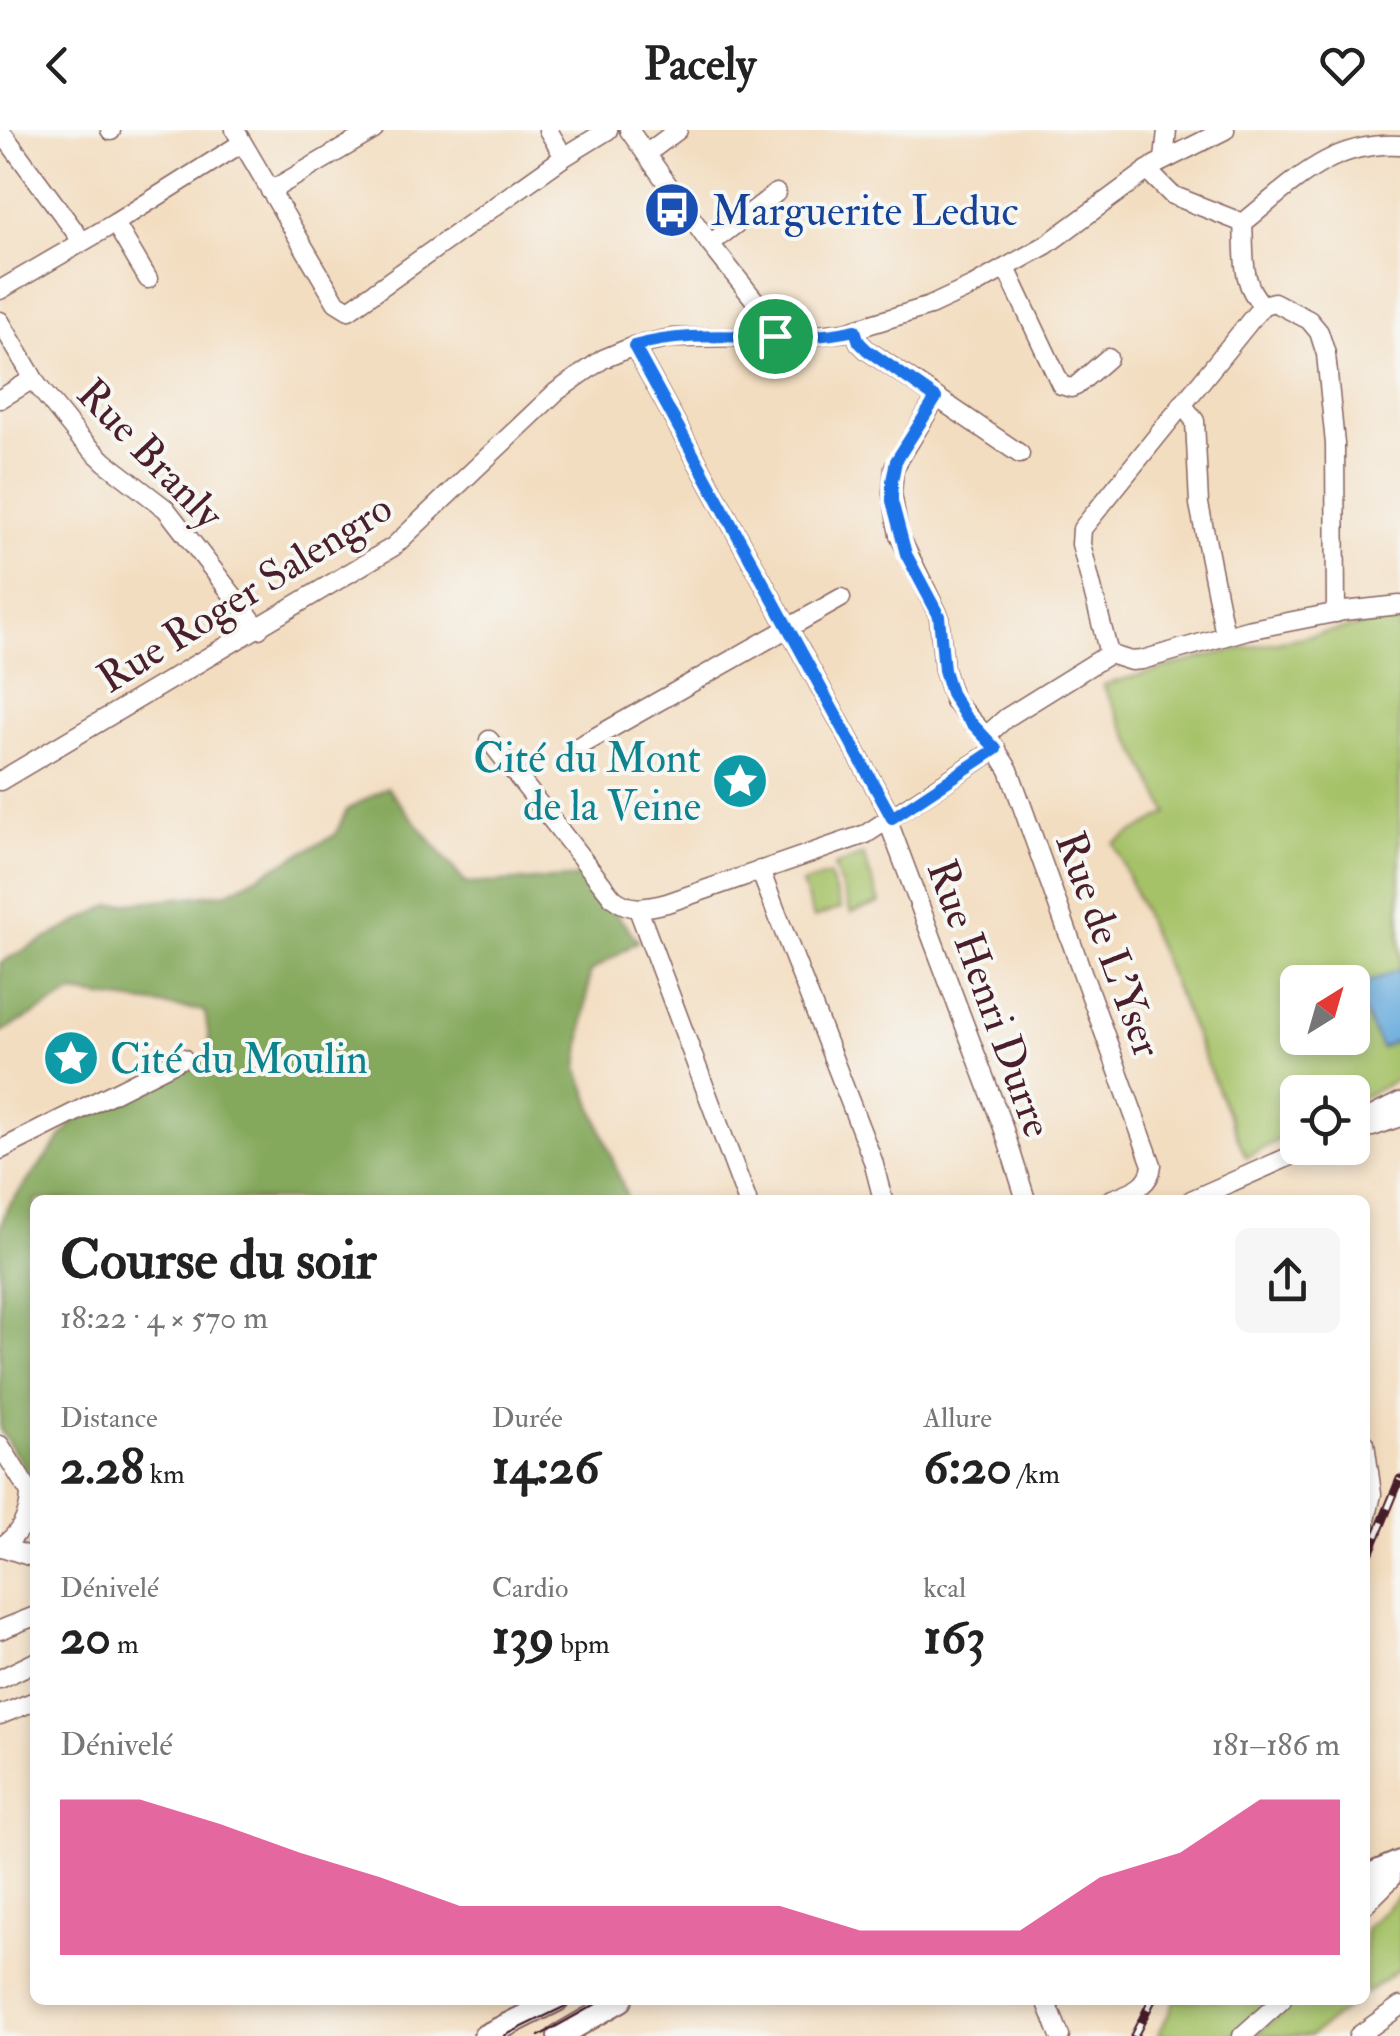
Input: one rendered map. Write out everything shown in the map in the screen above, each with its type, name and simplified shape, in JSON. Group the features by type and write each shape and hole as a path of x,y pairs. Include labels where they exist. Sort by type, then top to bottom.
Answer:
{"main road":[{"path":"1370,1876 1397,1872"},
{"path":"1370,1886 1397,1872"},
{"path":"484,2036 547,2005"},
{"path":"558,2036 613,2005"}],"street":[{"path":"0,130 82,241"},
{"path":"270,191 374,130"},
{"path":"548,130 564,157"},
{"path":"0,290 115,223 238,136 336,302 345,309 355,307 564,157 608,130"},
{"path":"629,130 710,244 766,312 775,336"},
{"path":"646,154 678,130"},
{"path":"1164,160 1167,130"},
{"name":"Rue Roger Salengro","path":"0,781 393,547 556,392 603,359 634,346 680,338 811,336 855,330 950,298 1066,232 1147,170 1225,130"},
{"path":"1243,223 1327,158 1345,151 1400,145"},
{"path":"1147,170 1172,195 1243,223"},
{"path":"710,244 776,193"},
{"path":"115,223 148,279"},
{"path":"1243,223 1247,282 1252,295 1263,306"},
{"path":"1006,268 1061,385 1076,386 1108,358"},
{"path":"1110,654 1081,544 1082,529 1263,306 1274,302 1303,314 1319,332 1326,354 1335,444 1336,613"},
{"name":"Rue Branly","path":"0,321 34,379 97,455 166,509 259,630"},
{"path":"855,330 867,350 1020,454"},
{"name":"Rue Henri Durre","path":"634,346 890,819 998,1112 1024,1195"},
{"path":"0,399 34,379"},
{"name":"Rue de L'Yser","path":"936,398 896,461 892,501 906,554 939,616 944,670 951,693 1010,770 1152,1165 1152,1174 1144,1184 1121,1195"},
{"path":"1182,404 1195,421 1199,504 1225,635"},
{"path":"578,747 842,598"},
{"path":"1110,654 1130,661 1142,660 1225,635 1400,605"},
{"path":"489,740 613,898 626,907 638,909 667,903 859,836 890,819 991,743 1006,718 1110,654"},
{"path":"760,870 873,1160 882,1195"},
{"path":"638,909 745,1195"},
{"path":"0,1150 183,1058"},
{"path":"1370,1117 1400,1102"},
{"path":"1370,1128 1400,1117"},
{"path":"1204,1195 1280,1162"},
{"path":"0,1445 30,1495"},
{"path":"30,1505 25,1521 1,1547 30,1556"},
{"path":"0,1630 30,1618"},
{"path":"0,1679 30,1664"},
{"path":"0,1715 30,1703"},
{"path":"1370,1901 1397,1872"},
{"path":"1048,2005 1060,2036"},
{"path":"1242,2036 1276,2005"},
{"path":"1358,2036 1400,2006"}],"green space":[{"path":"1400,618 1400,1078 1370,1093 1370,1075 1280,1075 1280,1139 1246,1157 1114,843 1168,813 1103,685 1216,654"},
{"path":"387,787 466,884 586,877 638,941 590,972 578,1068 626,1195 30,1195 30,1475 0,1430 0,1228 7,1208 74,1121 211,1053 205,1011 73,993 0,1033 0,963 110,905 226,893 335,835 347,810"},
{"path":"863,855 880,903 851,913 834,866"},
{"path":"829,875 841,908 814,918 802,884"},
{"path":"1400,1895 1400,1968 1370,1990 1370,1924"},
{"path":"1173,2005 1266,2005 1231,2036 1158,2036"},
{"path":"1290,2005 1351,2005 1310,2036 1255,2036"}],"water":[{"path":"1400,969 1400,1039 1381,1048 1370,1025 1370,982"}],"tram line":[{"path":"504,2036 568,2005"},
{"path":"539,2036 594,2005"}],"railway":[{"path":"1370,1552 1400,1479"},
{"path":"1134,2036 1150,2005"}],"place":[{"name":"Marguerite Leduc","path":"672,210"},
{"name":"Cité du Mont de la Veine","path":"740,781"},
{"name":"Cité du Moulin","path":"71,1058"}],"route":[{"path":"855,330 867,350 936,398 896,461 892,501 906,554 939,616 944,670 954,701 996,749 892,818 634,346 680,338 775,336 855,330"}]}
